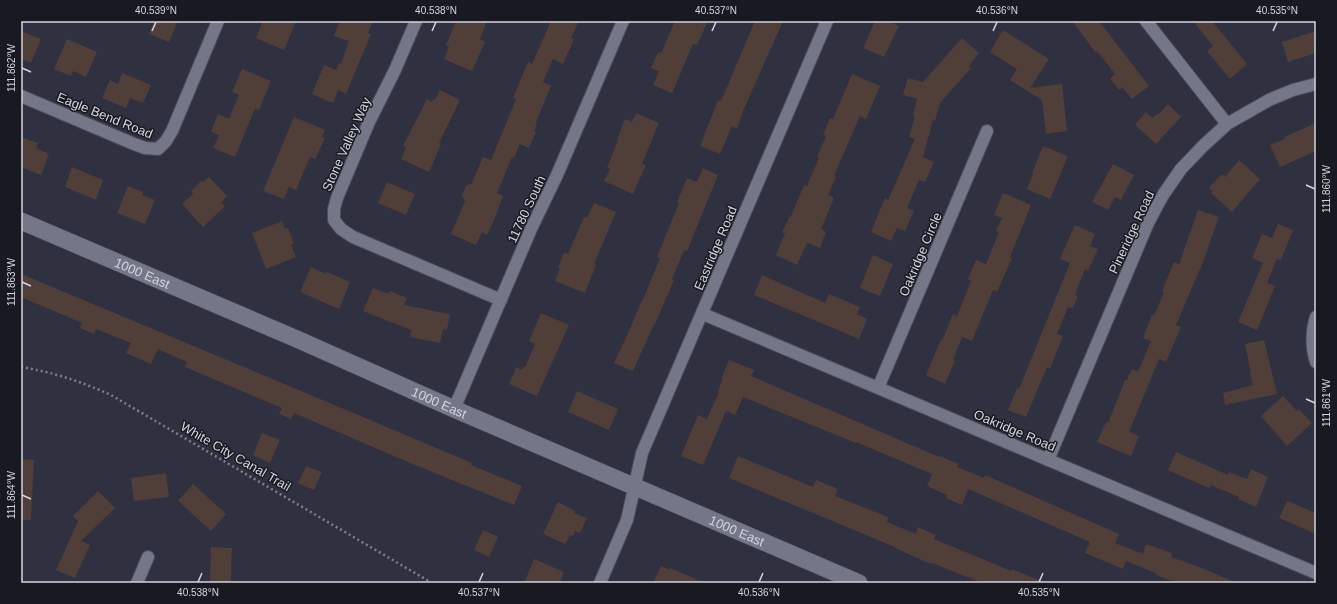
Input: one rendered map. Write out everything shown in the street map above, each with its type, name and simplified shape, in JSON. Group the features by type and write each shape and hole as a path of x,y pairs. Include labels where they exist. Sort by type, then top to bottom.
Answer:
{"street":[{"name":"Eagle Bend Road","path":"21,96 134,144 145,148 158,149 166,141 172,131 218,21"},
{"name":"Stone Valley Way","path":"416,21 395,70 369,122 337,198 334,209 334,220 341,229 353,237 501,300"},
{"name":"11780 South","path":"454,409 531,229 557,175 623,21"},
{"name":"Eastridge Road","path":"600,583 627,520 642,453 703,314 827,21"},
{"path":"1146,21 1227,124"},
{"name":"Pineridge Road","path":"1048,460 1148,223 1163,195 1181,169 1227,124 1269,100 1293,90 1316,84"},
{"name":"Oakridge Circle","path":"878,388 987,132"},
{"name":"1000 East","path":"21,222 299,340 634,488 859,583"},
{"name":"Oakridge Road","path":"703,314 1316,573"},
{"path":"1316,317 1313,328 1312,345 1316,362"},
{"path":"137,583 148,557"}],"path":[{"name":"White City Canal Trail","path":"21,367 67,377 111,395 432,583"}],"building":[{"path":"154,21 178,21 169,42 149,34"},
{"path":"263,21 296,21 284,50 256,38"},
{"path":"340,21 373,21 368,33 371,34 346,94 338,90 333,103 312,94 324,65 336,70 339,63 341,64 349,41 334,36"},
{"path":"456,21 487,21 480,39 485,42 472,71 444,59 449,47 446,45"},
{"path":"551,21 579,21 571,38 574,39 563,64 553,59 543,82 551,86 536,122 534,131 536,132 529,148 520,144 514,158 512,157 497,193 503,196 494,220 487,235 482,232 476,245 451,234 465,201 462,195 466,186 472,183 483,157 491,160 516,99 513,98 528,62 532,64"},
{"path":"675,21 708,21 697,45 693,44 672,93 653,85 659,71 651,68 658,52 661,53"},
{"path":"755,21 783,21 743,111 737,129 732,126 720,154 700,146 718,100 721,101"},
{"path":"875,21 888,21 899,26 884,57 863,48"},
{"path":"1072,21 1099,21 1149,86 1132,99 1122,87 1119,90 1110,79 1115,74 1097,51 1096,53"},
{"path":"1193,21 1212,21 1247,64 1230,79 1207,51 1213,46"},
{"path":"1003,30 1049,59 1030,88 1062,84 1067,131 1046,134 1042,100 1010,80 1017,69 990,52"},
{"path":"21,31 41,39 31,63 21,59"},
{"path":"1316,31 1316,53 1288,62 1282,42"},
{"path":"962,38 979,53 969,66 971,68 940,103 935,121 933,120 923,157 934,162 925,182 919,180 907,208 914,211 905,231 897,228 891,241 871,232 885,198 888,200 915,139 909,137 915,116 913,115 917,99 903,95 908,78 923,82"},
{"path":"67,39 97,52 86,77 73,71 71,76 54,69"},
{"path":"242,69 271,81 259,110 255,108 235,157 213,148 219,135 211,132 218,114 229,119 239,95 232,92"},
{"path":"122,73 151,85 143,103 130,98 126,108 102,98 110,80 118,84"},
{"path":"852,74 880,86 866,119 860,116 834,176 836,177 828,195 834,198 821,229 826,232 820,248 807,243 797,265 776,255 785,233 782,232 791,216 804,185 807,186 819,158 817,157 826,136 823,135 830,118 833,119"},
{"path":"440,90 460,100 439,143 441,144 429,172 401,159 406,147 403,146 427,99 432,102 433,99 435,100"},
{"path":"1168,104 1181,117 1156,144 1135,125 1146,112 1153,118"},
{"path":"636,113 659,123 642,164 646,165 633,194 604,181 610,169 607,168 625,119 632,122"},
{"path":"294,117 325,130 322,137 325,138 315,159 310,157 296,190 289,187 284,199 263,191"},
{"path":"1316,123 1316,151 1280,167 1270,145"},
{"path":"21,137 38,143 36,148 49,154 41,175 21,167"},
{"path":"1043,146 1068,156 1050,199 1027,189"},
{"path":"1239,160 1260,179 1232,212 1211,193 1213,191 1209,188 1222,174 1225,177"},
{"path":"1113,164 1134,175 1121,200 1115,197 1108,210 1092,202"},
{"path":"72,167 103,180 96,200 65,187"},
{"path":"703,168 718,175 687,251 684,250 672,279 674,280 633,371 614,363 643,300 660,258 657,257 679,203 677,202 687,178 697,182"},
{"path":"209,177 227,196 221,203 225,206 203,227 182,204 193,194 191,191 201,181 203,182"},
{"path":"387,182 415,194 406,215 378,203"},
{"path":"128,186 143,192 142,195 155,200 145,224 117,213"},
{"path":"1003,193 1031,205 1010,257 1012,258 997,292 993,290 972,341 962,337 953,360 955,361 945,384 926,375 953,314 957,316 971,281 968,279 976,260 986,264 999,232 996,231 1002,218 994,215"},
{"path":"594,203 616,212 594,264 596,265 585,293 555,281 564,253 568,254 584,217 587,218"},
{"path":"1198,210 1219,217 1203,262 1176,325 1181,327 1166,362 1159,359 1129,432 1139,436 1131,456 1097,442 1106,422 1108,423 1125,380 1127,380 1132,369 1138,372 1151,341 1143,338 1152,315 1154,316 1164,292 1162,291 1174,262 1179,264"},
{"path":"282,221 285,229 288,228 294,244 291,245 296,257 266,269 252,233"},
{"path":"1278,224 1293,230 1281,260 1277,259 1267,283 1275,286 1257,330 1238,322 1263,263 1252,258 1262,234 1272,238"},
{"path":"1075,225 1095,234 1090,246 1098,249 1088,271 1085,269 1075,295 1078,296 1073,308 1068,307 1057,334 1063,336 1050,369 1047,367 1026,417 1008,410 1017,388 1019,389 1070,263 1060,259"},
{"path":"873,255 893,264 880,296 860,288"},
{"path":"311,267 350,282 339,309 300,292"},
{"path":"21,274 472,463 471,465 522,486 514,505 415,465 294,413 291,419 279,414 282,408 185,367 187,362 158,349 151,364 126,353 131,343 96,329 94,334 80,328 82,323 21,297"},
{"path":"762,275 825,303 829,294 860,307 857,314 867,319 859,339 754,295"},
{"path":"373,288 388,294 390,291 407,298 404,305 450,314 447,330 443,329 440,343 410,337 411,330 363,311"},
{"path":"541,313 569,325 537,396 509,384 516,367 522,370 524,366 525,367 535,344 529,341"},
{"path":"1264,340 1277,394 1225,405 1223,393 1253,385 1245,344"},
{"path":"729,360 754,370 751,376 939,457 940,456 958,464 957,467 984,478 985,475 1119,534 1115,543 1143,554 1146,544 1172,553 1171,557 1237,583 1177,583 1126,561 1123,569 1085,553 1090,542 968,489 962,505 946,498 947,495 927,486 932,474 743,397 735,415 726,411 703,465 681,456 698,415 707,419 719,392 722,377"},
{"path":"577,391 618,409 609,430 568,412"},
{"path":"1283,396 1297,411 1299,409 1312,423 1287,446 1261,416"},
{"path":"262,433 280,440 270,463 253,455"},
{"path":"1176,452 1228,475 1229,472 1247,479 1251,469 1268,477 1256,507 1238,499 1239,497 1211,485 1209,488 1168,470"},
{"path":"738,456 813,487 816,480 838,489 835,496 888,517 887,522 916,534 918,527 936,535 934,539 1011,571 1012,569 1046,583 982,583 932,563 931,564 895,547 729,478"},
{"path":"21,459 34,460 31,520 21,520"},
{"path":"306,466 322,472 314,490 298,483"},
{"path":"166,473 169,497 134,501 131,478"},
{"path":"193,484 226,514 211,531 178,501"},
{"path":"98,491 115,508 81,541 90,545 75,578 56,570 78,521 73,516"},
{"path":"1287,501 1316,513 1316,534 1279,518"},
{"path":"558,502 575,511 574,513 587,518 580,533 575,531 573,536 570,535 565,544 543,534"},
{"path":"483,530 498,537 489,557 474,550"},
{"path":"211,547 232,548 231,583 210,582"},
{"path":"534,559 564,572 560,583 524,583"},
{"path":"661,566 670,570 670,568 705,583 653,583"}]}
